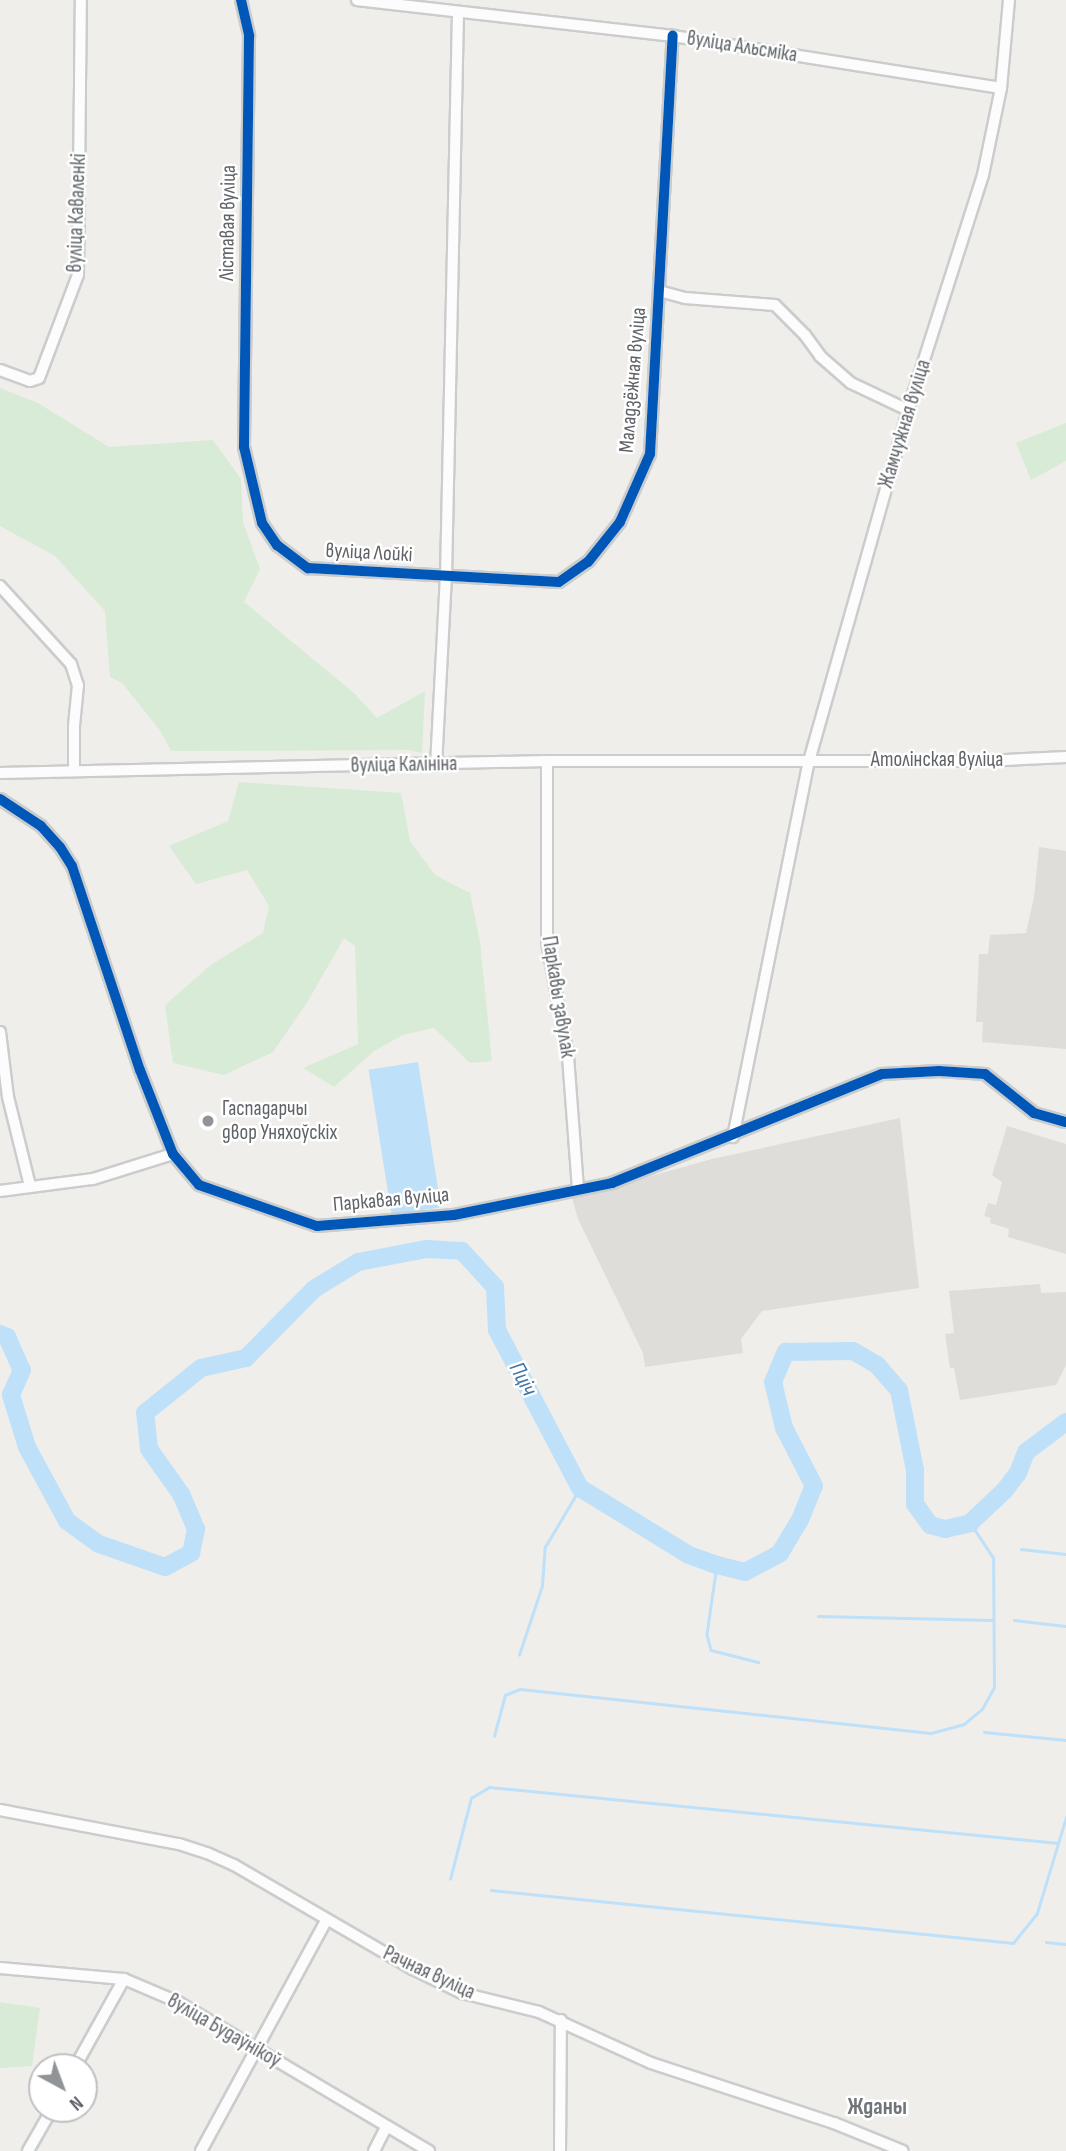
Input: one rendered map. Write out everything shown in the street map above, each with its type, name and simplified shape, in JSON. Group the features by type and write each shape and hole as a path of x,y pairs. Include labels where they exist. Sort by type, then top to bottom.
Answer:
{"street":[{"name":"вуліца Каваленкі","path":"0,370 30,381 39,378 78,275 81,0"},
{"name":"Ліставая вуліца","path":"241,0 249,36 244,447"},
{"name":"вуліца Альсміка","path":"357,0 673,36 1001,88"},
{"name":"Жамчужная вуліца","path":"809,761 908,410 983,175 1001,88 1009,0"},
{"path":"436,766 446,577 458,12"},
{"name":"Маладзёжная вуліца","path":"446,577 559,582 588,562 620,522 650,454 673,36"},
{"path":"659,292 685,298 775,305 805,335 820,356 851,383 908,410"},
{"name":"вуліца Лойкі","path":"244,447 262,523 277,545 308,568 446,577"},
{"path":"0,586 71,664 78,685 74,769"},
{"name":"Атолінская вуліца","path":"809,761 985,761 1066,757"},
{"name":"вуліца Калініна","path":"0,772 436,766 547,761 809,761"},
{"name":"Паркавы завулак","path":"547,761 547,942 568,1056 578,1190"},
{"path":"733,1137 809,761"},
{"name":"Паркавая вуліца","path":"0,799 41,826 72,866 140,1070 173,1154 199,1185 317,1226 454,1215 611,1183 733,1137 817,1098 882,1074 939,1071 985,1074 1034,1113 1066,1122"},
{"path":"0,1032 8,1097 30,1186"},
{"path":"0,1191 93,1179 173,1154"},
{"name":"Рачная вуліца","path":"0,1810 179,1844 207,1853 234,1865 326,1921 463,1993 561,2021 651,2063 834,2123 903,2151"},
{"path":"201,2151 326,1921"},
{"name":"вуліца Будаўнікоў","path":"0,1968 124,1979 178,2002 429,2151"},
{"path":"83,2053 124,1979"},
{"path":"560,2151 561,2021"},
{"path":"28,2151 44,2123"},
{"path":"373,2151 387,2126"}],"shaded area":[{"path":"1039,847 1066,851 1066,1049 982,1042 983,1022 976,1022 979,954 988,954 990,935 1026,933 1034,897"},
{"path":"900,1118 919,1288 762,1311 741,1339 743,1353 645,1367 643,1353 578,1219 572,1198 712,1159"},
{"path":"1007,1126 1066,1144 1066,1254 1008,1237 1009,1229 990,1223 991,1218 984,1216 988,1203 996,1205 1002,1182 992,1175"},
{"path":"1040,1284 1041,1293 1066,1292 1066,1365 1056,1385 960,1400 954,1368 950,1368 945,1334 954,1333 949,1291"}],"green space":[{"path":"0,388 38,403 109,447 213,440 241,479 243,522 260,569 244,602 355,694 377,718 425,691 422,753 408,750 171,751 159,729 122,683 110,677 105,611 55,556 0,526"},
{"path":"1066,423 1066,461 1031,480 1016,443"},
{"path":"239,782 401,793 410,841 435,875 470,893 480,942 492,1061 470,1063 434,1028 403,1035 374,1051 334,1087 303,1068 358,1044 355,946 344,938 308,1001 273,1052 224,1075 173,1063 165,1005 212,964 263,933 269,906 247,870 196,884 169,846 228,821"},
{"path":"0,2002 40,2008 34,2053 28,2053 28,2066 0,2068"}],"water":[{"path":"418,1062 441,1207 392,1215 369,1070"}],"waterway":[{"name":"Пціч","path":"0,1334 7,1337 22,1370 11,1395 27,1447 67,1521 99,1544 165,1567 191,1553 196,1529 181,1494 149,1449 145,1413 201,1368 246,1358 314,1289 358,1262 426,1249 462,1251 495,1287 497,1330 580,1488 689,1555 717,1565 745,1572 780,1553 800,1520 814,1486 784,1428 773,1382 786,1352 853,1351 877,1365 899,1390 915,1470 915,1504 930,1525 945,1529 970,1523 1005,1490 1018,1473 1026,1452 1066,1422"},
{"path":"519,1655 542,1586 545,1547 580,1488"},
{"path":"494,1736 505,1695 520,1689 931,1733 964,1724 982,1709 994,1687 993,1558 970,1523"},
{"path":"1021,1549 1066,1554"},
{"path":"717,1565 707,1634 711,1650 758,1662"},
{"path":"818,1616 993,1620"},
{"path":"1014,1620 1066,1626"},
{"path":"984,1732 1066,1740"},
{"path":"450,1879 471,1798 489,1787 1058,1843"},
{"path":"491,1890 1013,1943 1037,1913 1066,1817"},
{"path":"1046,1942 1066,1944"}],"cycle path":[{"path":"241,0 249,36 244,447 262,523 277,545 308,568 559,582 588,562 620,522 650,454 673,36"},
{"path":"0,799 41,826 60,847 72,866 140,1070 173,1154 199,1185 317,1226 454,1215 612,1183 882,1074 939,1071 985,1074 1034,1113 1066,1122"}],"place":[{"name":"Гаспадарчы двор Уняхоўскіх","path":"208,1121"}],"district":[{"name":"Жданы","path":"877,2107"}]}
